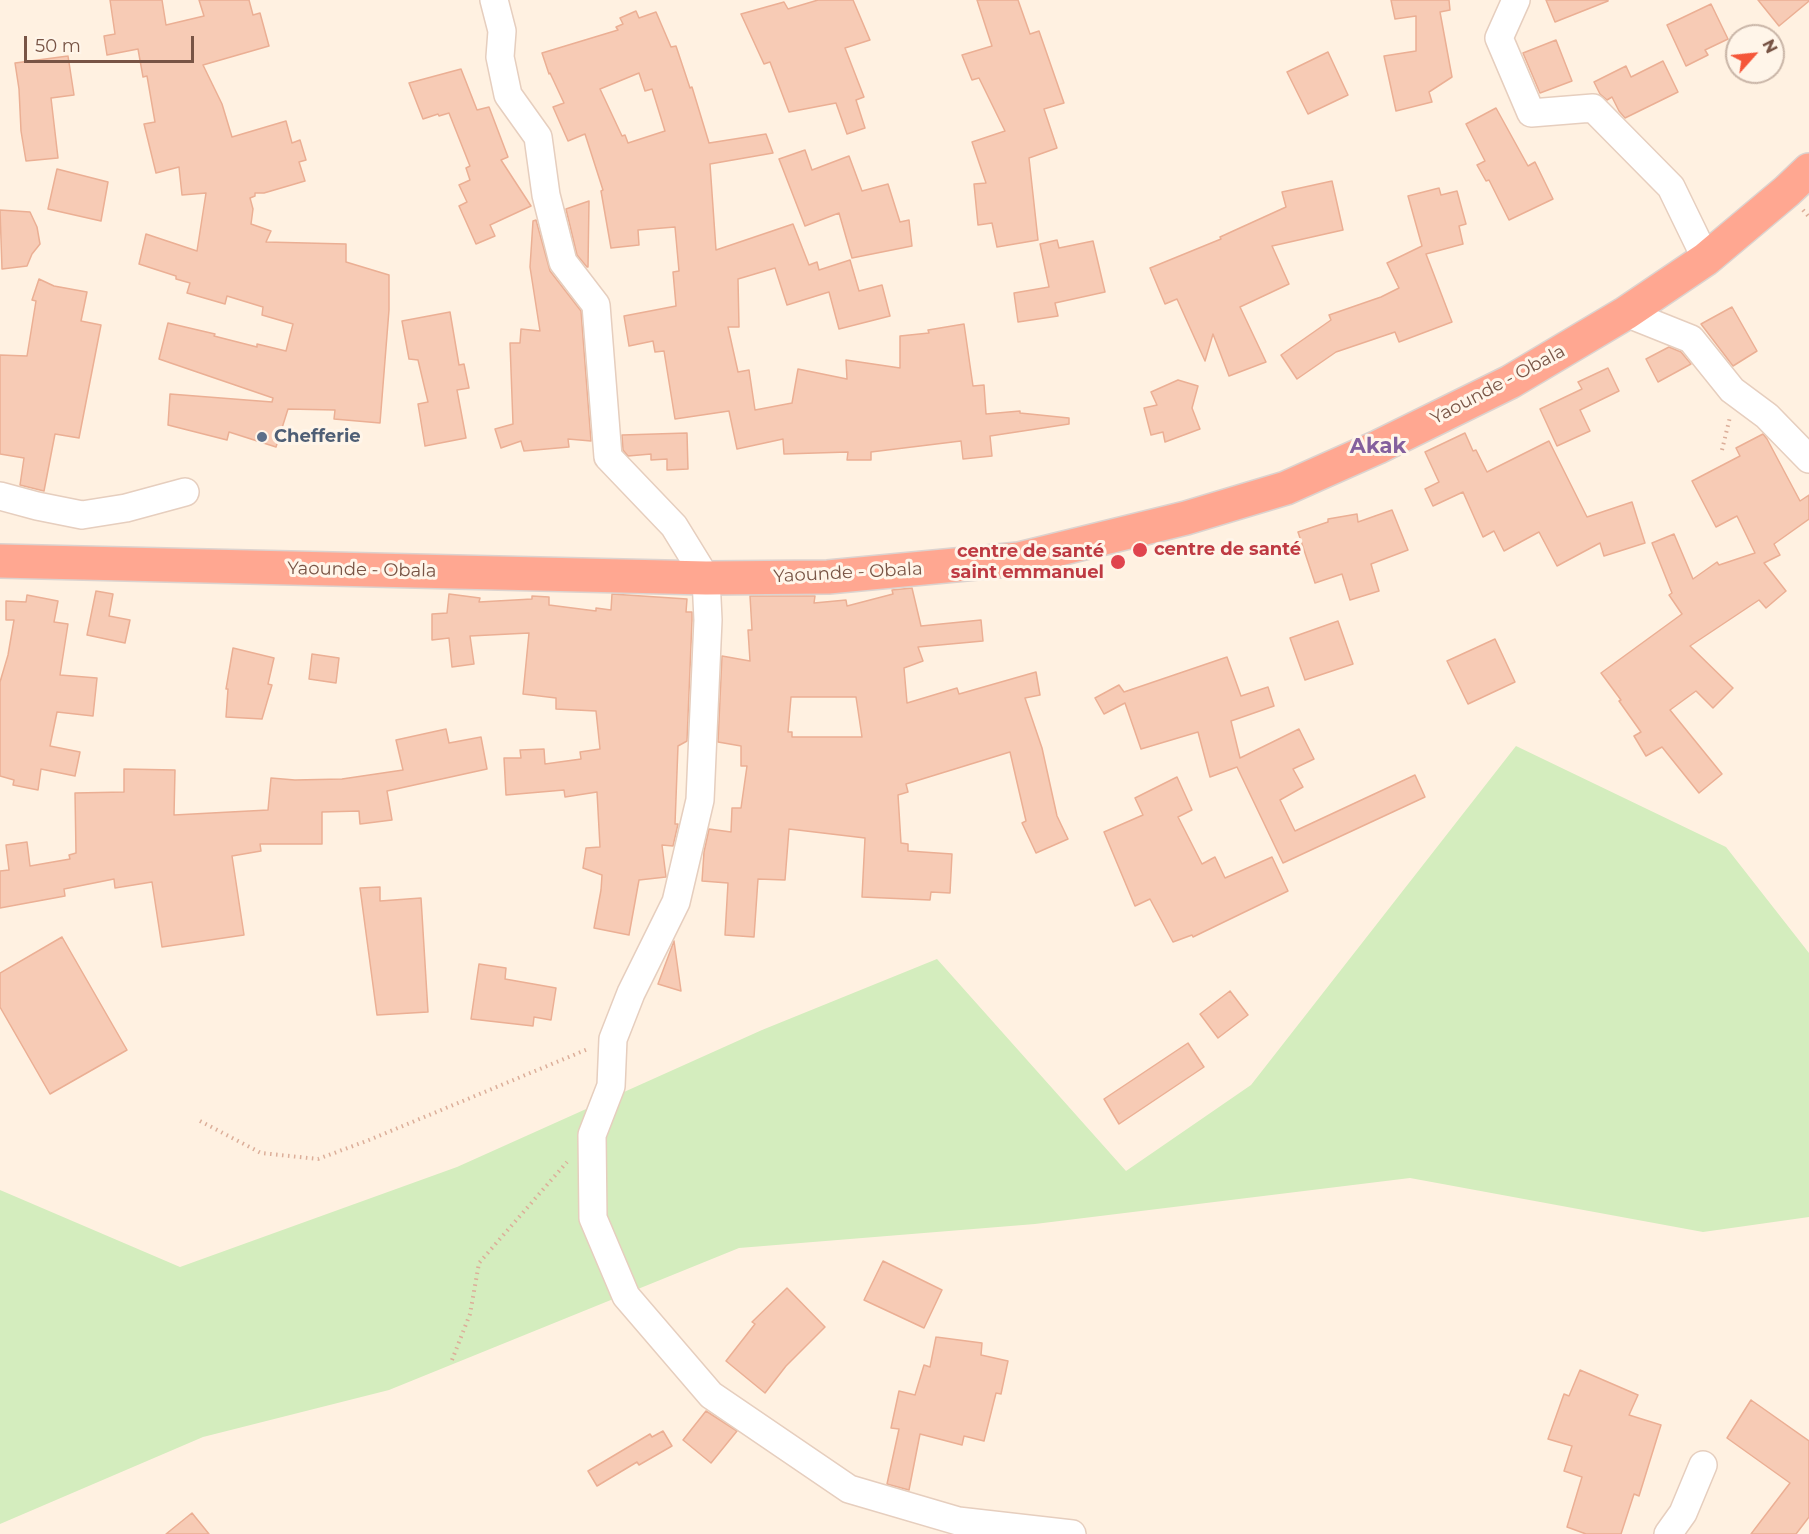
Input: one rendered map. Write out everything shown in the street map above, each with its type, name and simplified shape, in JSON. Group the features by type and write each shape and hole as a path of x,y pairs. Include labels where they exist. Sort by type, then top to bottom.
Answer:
{"highway":[{"name":"Yaounde - Obala","path":"0,561 706,578 828,577 1018,560 1185,518 1286,488 1378,447 1510,382 1626,314 1706,259 1809,170"}],"street":[{"path":"494,0 502,31 500,57 508,95 538,137 546,195 563,262 596,305 608,457 674,526 706,578 708,620 700,800 676,902 631,993 614,1039 611,1086 592,1135 593,1218 626,1296 711,1395 849,1489 958,1521 1072,1534"},
{"path":"1516,0 1499,38 1531,113 1593,108 1671,187 1706,259"},
{"path":"1626,314 1691,339 1732,390 1767,416 1809,459"},
{"path":"0,496 37,506 82,514 126,508 185,492"},
{"path":"1668,1534 1683,1513 1702,1465"}],"path":[{"path":"200,1121 261,1153 318,1159 614,1039"},
{"path":"452,1359 470,1314 478,1263 592,1135"}],"green space":[{"path":"1516,746 1726,847 1809,953 1809,1217 1703,1232 1410,1178 1035,1224 739,1248 389,1390 203,1437 0,1524 0,1190 180,1267 457,1167 762,1030 937,959 1126,1171 1251,1085"}],"building":[{"path":"110,0 162,0 166,25 204,16 199,0 249,0 253,15 260,13 269,46 203,65 222,104 232,137 286,121 292,143 300,140 306,160 299,162 305,181 264,193 255,193 255,196 250,198 253,209 251,224 271,231 266,242 346,244 346,262 389,275 389,310 380,423 334,419 335,410 288,409 276,447 229,432 227,440 168,425 170,394 272,402 273,398 159,359 168,323 257,347 257,344 286,351 293,324 262,315 263,307 227,296 225,304 187,293 190,283 139,264 146,234 197,251 206,193 182,195 179,167 156,173 144,124 155,122 147,76 143,77 138,49 107,55 104,36 115,34"},
{"path":"818,0 853,0 870,40 845,48 864,97 856,100 865,128 847,134 836,103 789,112 770,62 764,64 741,14 784,2 788,9"},
{"path":"977,0 1018,0 1030,34 1039,31 1064,103 1044,109 1057,148 1029,158 1038,240 997,247 992,223 978,225 974,184 986,183 972,142 1005,131 979,78 972,80 962,55 992,46"},
{"path":"1391,0 1449,0 1450,10 1440,12 1452,77 1429,92 1432,102 1396,111 1384,56 1416,51 1416,16 1395,19"},
{"path":"1546,0 1608,0 1608,1 1555,22"},
{"path":"1758,0 1809,0 1781,24 1777,24"},
{"path":"1711,4 1725,33 1725,40 1705,50 1708,55 1686,66 1667,25"},
{"path":"636,11 639,18 656,12 671,47 676,46 690,88 692,87 709,143 766,134 773,153 710,164 716,250 793,224 809,265 817,262 819,270 850,260 859,291 882,285 890,316 839,329 829,292 787,305 775,268 738,279 739,327 728,327 738,372 749,370 755,410 792,403 798,369 847,379 846,360 900,368 900,336 929,333 928,330 964,324 973,386 984,385 986,414 1020,411 1020,413 1069,418 1069,424 990,436 992,456 963,459 961,441 871,452 871,460 847,460 848,452 784,454 783,439 737,449 729,411 675,419 664,351 655,352 653,341 629,346 624,316 676,306 673,272 679,271 675,227 638,230 639,245 611,248 601,191 603,190 585,134 568,141 553,107 564,103 549,74 542,53 618,30 616,27 623,24 620,18","holes":["639,73 645,91 652,89 665,131 628,143 625,135 622,136 600,89"]},
{"path":"1556,40 1572,81 1540,93 1523,53"},
{"path":"1328,52 1348,95 1308,114 1287,72"},
{"path":"68,56 74,95 51,98 58,158 26,161 15,63"},
{"path":"1663,61 1678,92 1625,118 1612,97 1607,100 1600,94 1594,82 1626,66 1631,77"},
{"path":"461,69 477,110 489,107 508,157 501,160 531,206 490,225 495,236 476,244 459,206 467,202 459,185 470,180 466,168 470,166 449,113 423,119 409,83"},
{"path":"1496,108 1528,166 1535,162 1553,199 1509,220 1489,180 1486,181 1477,165 1485,161 1466,124"},
{"path":"805,150 812,170 849,156 862,191 888,184 900,222 909,220 912,246 852,258 839,213 805,226 779,159"},
{"path":"57,169 108,182 101,221 48,209"},
{"path":"1332,181 1343,230 1272,246 1289,284 1240,307 1266,362 1229,376 1213,334 1205,361 1177,299 1165,304 1150,268 1221,239 1220,237 1286,207 1282,192"},
{"path":"1439,188 1441,195 1457,191 1466,224 1459,226 1463,244 1426,254 1452,322 1399,342 1395,332 1336,352 1297,379 1281,355 1331,320 1329,315 1381,297 1399,288 1387,263 1422,246 1408,196"},
{"path":"589,201 587,267 577,255 566,209"},
{"path":"0,210 30,212 37,227 40,244 32,254 27,266 2,269"},
{"path":"536,220 550,271 581,311 591,441 568,439 569,447 524,451 521,441 501,448 495,429 513,424 510,343 520,343 521,329 540,331 530,267 533,221"},
{"path":"1057,240 1059,248 1093,241 1105,292 1055,303 1058,316 1018,322 1014,293 1049,287 1040,244"},
{"path":"39,279 54,286 87,292 81,321 101,325 79,438 55,434 44,491 20,485 24,458 0,454 0,355 27,356 36,301 32,300"},
{"path":"1732,307 1757,351 1733,366 1701,324"},
{"path":"450,312 459,365 464,364 469,388 457,390 466,438 425,446 418,404 428,402 418,360 409,359 402,321"},
{"path":"1669,347 1681,352 1691,364 1658,382 1646,359"},
{"path":"1608,368 1619,391 1580,410 1590,431 1557,446 1540,409 1582,389 1578,382"},
{"path":"1178,380 1198,386 1192,408 1200,429 1165,442 1163,432 1151,435 1144,408 1157,405 1151,392"},
{"path":"687,433 688,469 667,470 667,459 651,460 651,454 628,456 623,450 622,435"},
{"path":"1465,433 1473,451 1476,450 1487,472 1549,441 1587,517 1632,502 1645,543 1604,556 1600,543 1557,566 1539,532 1504,551 1494,531 1483,537 1463,492 1433,506 1425,489 1439,482 1425,452"},
{"path":"1763,434 1800,501 1809,495 1809,519 1774,544 1780,555 1764,563 1786,591 1766,608 1759,600 1690,646 1733,688 1713,708 1696,691 1670,710 1722,774 1699,793 1662,747 1646,756 1634,736 1641,732 1601,673 1682,614 1669,595 1672,593 1652,543 1674,534 1693,579 1717,562 1719,565 1755,553 1737,516 1716,527 1692,481 1740,456 1736,448"},
{"path":"1392,510 1408,550 1371,564 1379,591 1350,600 1342,574 1315,583 1298,532 1328,522 1328,519 1357,514 1358,522"},
{"path":"912,588 921,626 981,620 983,641 918,647 923,661 904,668 907,703 957,688 959,694 1036,672 1040,695 1025,698 1042,748 1057,816 1068,839 1036,853 1022,823 1026,821 1010,752 906,784 908,792 898,795 901,843 908,844 908,851 952,854 950,893 931,892 930,900 862,897 865,838 789,829 785,880 758,879 754,937 725,935 728,883 702,881 704,852 709,829 731,832 732,808 741,808 747,766 741,766 741,746 718,742 722,656 750,661 748,630 752,630 750,596 815,596 814,603 846,600 847,606 893,594 892,590","holes":["791,697 856,697 862,737 792,737 792,732 788,732"]},
{"path":"96,591 113,594 109,616 130,620 125,643 87,635"},
{"path":"449,594 480,598 479,602 532,599 532,596 549,597 549,605 596,611 596,608 611,610 612,594 687,599 686,612 692,612 692,620 687,741 678,746 675,824 678,824 673,846 662,845 666,877 639,880 629,935 594,928 602,875 583,868 586,848 600,847 597,792 565,797 564,790 506,795 504,758 521,758 520,750 544,749 545,764 581,759 580,752 600,749 596,711 556,709 556,698 523,694 529,633 470,636 474,664 452,667 449,638 432,640 432,614 447,613"},
{"path":"27,595 58,601 54,622 68,624 60,675 97,678 93,716 57,712 50,746 80,752 75,776 41,769 38,790 13,785 14,780 0,776 0,682 8,655 14,620 6,620 6,601 26,602"},
{"path":"1338,621 1353,664 1305,680 1290,638"},
{"path":"1495,639 1515,682 1468,704 1447,661"},
{"path":"233,648 274,658 268,684 272,685 262,719 226,717 228,689 226,689"},
{"path":"312,654 339,658 336,683 309,679"},
{"path":"1227,657 1241,696 1268,687 1274,706 1231,721 1240,758 1299,729 1314,759 1293,769 1303,787 1280,800 1295,831 1415,775 1425,797 1283,863 1237,767 1210,777 1198,732 1141,749 1125,703 1104,714 1095,698 1119,685 1124,692"},
{"path":"446,729 449,743 481,737 487,769 387,791 392,820 360,824 359,811 322,812 322,844 260,844 261,851 232,856 244,935 162,947 152,882 115,888 114,879 64,889 65,896 0,908 0,871 9,870 6,845 27,842 30,866 70,859 69,855 76,853 75,793 124,792 124,769 175,770 174,815 268,810 271,778 342,779 403,770 396,740"},
{"path":"1177,777 1192,810 1178,817 1202,864 1215,857 1225,878 1272,857 1288,891 1193,937 1192,935 1173,942 1150,899 1135,906 1104,832 1143,815 1135,798"},
{"path":"380,887 380,901 421,898 428,1012 377,1015 360,888"},
{"path":"62,937 127,1050 50,1094 0,1007 0,973"},
{"path":"674,941 681,991 658,984"},
{"path":"479,964 506,968 505,979 556,988 551,1020 534,1017 533,1026 471,1019"},
{"path":"1230,991 1248,1015 1218,1038 1200,1014"},
{"path":"1188,1043 1204,1067 1119,1124 1104,1099"},
{"path":"883,1261 942,1290 924,1328 864,1300"},
{"path":"787,1288 825,1327 786,1366 765,1393 726,1361 755,1324 752,1322"},
{"path":"936,1337 982,1343 981,1355 1008,1361 1001,1394 996,1393 984,1441 964,1436 962,1445 920,1434 909,1490 887,1484 899,1429 891,1428 899,1391 915,1395 924,1365 930,1367"},
{"path":"1580,1370 1638,1395 1629,1415 1661,1425 1639,1496 1634,1494 1621,1534 1586,1534 1567,1527 1582,1477 1564,1471 1572,1446 1548,1439 1564,1394 1569,1396"},
{"path":"1751,1400 1809,1441 1809,1517 1796,1534 1751,1534 1790,1483 1727,1438"},
{"path":"706,1411 737,1431 711,1463 683,1440"},
{"path":"663,1431 672,1446 639,1465 637,1462 597,1486 588,1471 650,1434 652,1437"},
{"path":"192,1513 209,1534 166,1534"}],"place":[{"name":"Chefferie","path":"262,437"},
{"name":"centre de santé","path":"1140,550"},
{"name":"centre de santé saint emmanuel","path":"1118,562"}],"district":[{"name":"Akak","path":"1378,447"}]}
